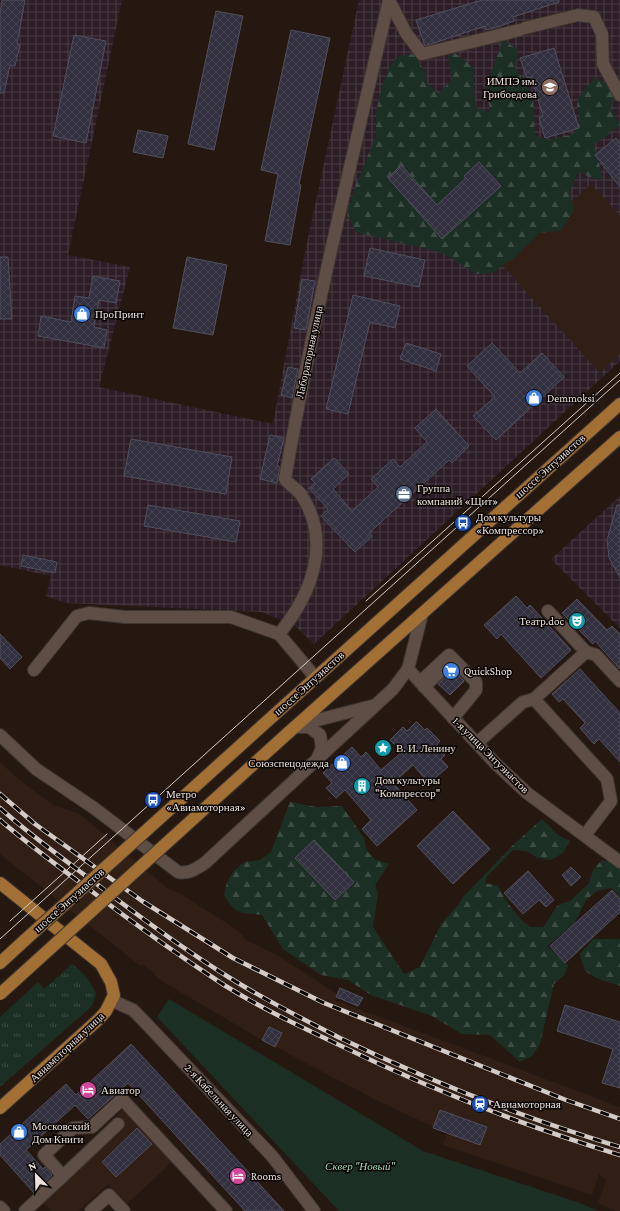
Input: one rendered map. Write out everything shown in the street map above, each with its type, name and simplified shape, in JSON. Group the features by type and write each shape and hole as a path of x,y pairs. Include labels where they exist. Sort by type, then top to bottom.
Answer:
{"main road":[{"name":"шоссе Энтузиастов","path":"0,963 315,677 620,404"},
{"name":"шоссе Энтузиастов","path":"0,994 292,729 620,437"},
{"path":"0,883 101,964 114,990 113,1001"},
{"name":"Авиамоторная улица","path":"0,1108 99,1019 113,1001"}],"street":[{"path":"389,0 406,33 422,54 578,15 594,17 602,34 603,64 620,95"},
{"name":"Лабораторная улица","path":"279,634 293,617 309,587 318,547 313,523 302,494 290,486 285,479 300,393 324,282 389,0"},
{"path":"548,610 586,652 596,655 620,681"},
{"path":"34,670 77,616 89,613 125,617 231,617 279,634 315,677"},
{"path":"0,735 36,769 94,808 178,872 185,873 192,871 205,863 393,688 408,669 422,614"},
{"path":"477,743 523,702 534,699 586,652"},
{"path":"422,684 453,659 476,682 476,690 453,718"},
{"name":"1-я улица Энтузиастов","path":"408,669 453,718 527,793 620,862"},
{"path":"534,699 607,780 611,801 585,836"},
{"path":"292,729 374,706"},
{"path":"292,729 302,726 315,730 320,735 322,748 316,760"},
{"name":"2-я Кабельная улица","path":"113,1001 133,1010 139,1016 272,1156 314,1211"},
{"path":"63,1176 44,1155 73,1128 92,1127 122,1099 226,1211"},
{"path":"25,1211 118,1124"},
{"path":"91,1211 109,1195 124,1211"},
{"path":"0,1207 4,1211"}],"shaded area":[{"path":"0,0 122,0 68,255 130,267 99,387 273,424 304,257 359,0 620,0 620,361 314,644 293,624 261,612 66,603 46,596 51,576 0,565"},
{"path":"591,184 620,216 620,354 600,373 503,266"},
{"path":"620,496 620,628 551,559"},
{"path":"0,762 17,778 53,805 80,814 167,888 181,894 239,931 246,940 282,958 337,994 335,1000 620,1107 620,1211 615,1211 598,1203 606,1180 599,1174 592,1195 443,1145 447,1133 380,1102 262,1040 158,979 153,972 143,965 139,965 0,854"},
{"path":"123,1109 173,1161 127,1204 108,1184 79,1211 51,1211 43,1202 91,1157 82,1148"}],"green space":[{"path":"503,40 517,49 518,54 515,67 533,95 535,135 549,140 573,134 580,120 577,106 578,98 594,78 611,85 614,94 611,108 620,125 594,145 603,179 597,180 578,172 570,192 574,210 561,231 540,233 513,259 492,273 476,274 443,253 356,232 347,215 355,187 376,136 376,112 389,67 398,56 414,54 425,72 427,83 438,94 452,80 448,56 455,53 473,67 473,89 477,108 490,113 486,86"},
{"path":"290,802 316,807 342,806 364,838 367,851 376,860 389,864 375,885 378,893 373,927 404,974 420,967 441,924 463,897 514,844 542,819 558,835 570,841 563,853 551,860 538,858 526,851 513,850 487,876 485,883 498,886 504,898 520,918 530,927 543,927 558,905 570,901 589,883 593,870 602,860 620,865 620,897 612,888 597,891 586,900 574,924 547,946 568,965 564,975 554,984 540,1044 532,1056 520,1062 490,1035 462,1034 432,1016 371,995 348,980 321,975 283,949 262,915 239,912 232,907 224,895 227,882 234,871 244,862 260,860 271,852"},
{"path":"593,939 620,939 620,986 596,978 585,971 580,954"},
{"path":"72,964 86,977 94,989 96,994 92,1006 0,1087 0,1017 38,982 44,989"},
{"name":"Сквер \"Новый\"","path":"169,999 423,1151 577,1202 599,1211 339,1211 157,1017"}],"building":[{"path":"2,0 25,0 17,44 20,45 15,66 10,65 4,93 0,93 0,14"},
{"path":"482,0 559,0 559,2 513,17 514,21 503,25 486,30 485,26 425,46 416,20"},
{"path":"216,11 243,16 214,150 188,144"},
{"path":"291,30 330,38 299,184 301,185 290,245 265,241 278,174 261,170"},
{"path":"74,35 106,41 86,143 53,136"},
{"path":"554,48 579,128 545,138 539,118 543,116 531,77 527,78 520,58"},
{"path":"138,130 168,136 163,158 133,152"},
{"path":"616,138 620,144 620,187 595,155"},
{"path":"479,162 501,186 442,239 388,178 401,165 437,205 466,178 464,176"},
{"path":"370,248 425,260 419,287 364,276"},
{"path":"0,257 8,257 12,319 0,319"},
{"path":"187,257 227,265 213,335 173,328"},
{"path":"93,276 120,281 116,303 99,300 94,327 107,330 104,348 38,336 41,316 71,322 75,296 89,298"},
{"path":"302,279 315,281 306,330 294,328"},
{"path":"353,295 400,306 395,328 370,322 348,414 326,409"},
{"path":"406,343 441,354 436,371 400,359"},
{"path":"492,343 520,373 542,353 564,377 496,440 473,416 495,397 467,366"},
{"path":"288,367 298,369 292,398 281,395"},
{"path":"436,409 469,446 452,463 449,460 369,533 372,536 355,552 321,516 328,509 309,488 315,483 311,479 334,458 349,474 333,489 352,511 378,487 371,479 393,459 400,467 427,442 415,428"},
{"path":"270,435 284,438 277,466 280,467 277,483 260,479"},
{"path":"131,439 232,457 226,494 124,476"},
{"path":"148,505 240,521 236,542 144,526"},
{"path":"617,505 620,505 620,578 609,558 607,540"},
{"path":"23,555 57,562 55,573 21,566"},
{"path":"516,596 527,608 530,605 571,650 541,678 501,634 497,639 484,625"},
{"path":"577,599 607,630 612,626 620,634 620,669 595,641 593,644 562,613"},
{"path":"0,634 22,657 10,669 0,658"},
{"path":"580,669 620,713 620,762 599,739 594,744 580,728 585,723 563,699 559,702 552,694"},
{"path":"453,670 464,681 450,695 438,684"},
{"name":"Дом культуры \"Компрессор\"","path":"416,722 425,730 427,728 440,741 436,746 445,755 441,759 448,767 429,783 413,765 393,783 417,810 377,846 362,829 371,820 345,790 336,798 326,788 332,783 323,773 352,747 361,757 366,752 381,770 402,752 390,740 403,727 407,731"},
{"path":"453,811 490,849 453,884 417,846"},
{"path":"314,840 354,882 335,900 295,858"},
{"path":"571,867 581,877 571,886 562,875"},
{"path":"528,871 554,900 546,907 539,900 523,914 504,893"},
{"path":"612,890 620,899 620,912 565,963 550,946"},
{"path":"340,988 363,998 358,1006 336,997"},
{"path":"565,1005 620,1022 620,1088 602,1083 613,1049 557,1031"},
{"path":"269,1027 282,1033 275,1047 262,1040"},
{"path":"131,1044 284,1211 245,1211 128,1083 88,1119 75,1105 26,1150 43,1169 45,1167 52,1175 34,1193 0,1155 0,1144 66,1084 76,1095"},
{"path":"440,1110 487,1127 480,1145 433,1128"},
{"path":"137,1128 152,1144 116,1177 102,1162"}],"tram line":[{"path":"366,601 620,373"},
{"path":"0,939 620,380"},
{"path":"10,921 107,834"}],"railway":[{"path":"0,794 35,824 142,901 233,958 324,1003 566,1100 620,1119"},
{"path":"0,808 48,848 130,910 213,967 270,1002 340,1038 409,1070 513,1111 620,1147"},
{"path":"0,820 44,856 156,939 224,985 264,1008 370,1060 475,1105 620,1155"}],"place":[{"name":"ИМПЭ им. Грибоедова","path":"550,87"},
{"name":"ПроПринт","path":"82,314"},
{"name":"Demmoksi","path":"534,398"},
{"name":"Группа компаний «Щит»","path":"404,494"},
{"name":"Дом культуры «Компрессор»","path":"463,523"},
{"name":"Театр.doc","path":"577,621"},
{"name":"QuickShop","path":"451,671"},
{"name":"В. И. Ленину","path":"383,748"},
{"name":"Союзспецодежда","path":"342,763"},
{"name":"Дом культуры \"Компрессор\"","path":"362,786"},
{"name":"Метро «Авиамоторная»","path":"153,800"},
{"name":"Авиатор","path":"88,1090"},
{"name":"Авиамоторная","path":"480,1104"},
{"name":"Московский Дом Книги","path":"19,1132"},
{"name":"Rooms","path":"238,1176"}]}
